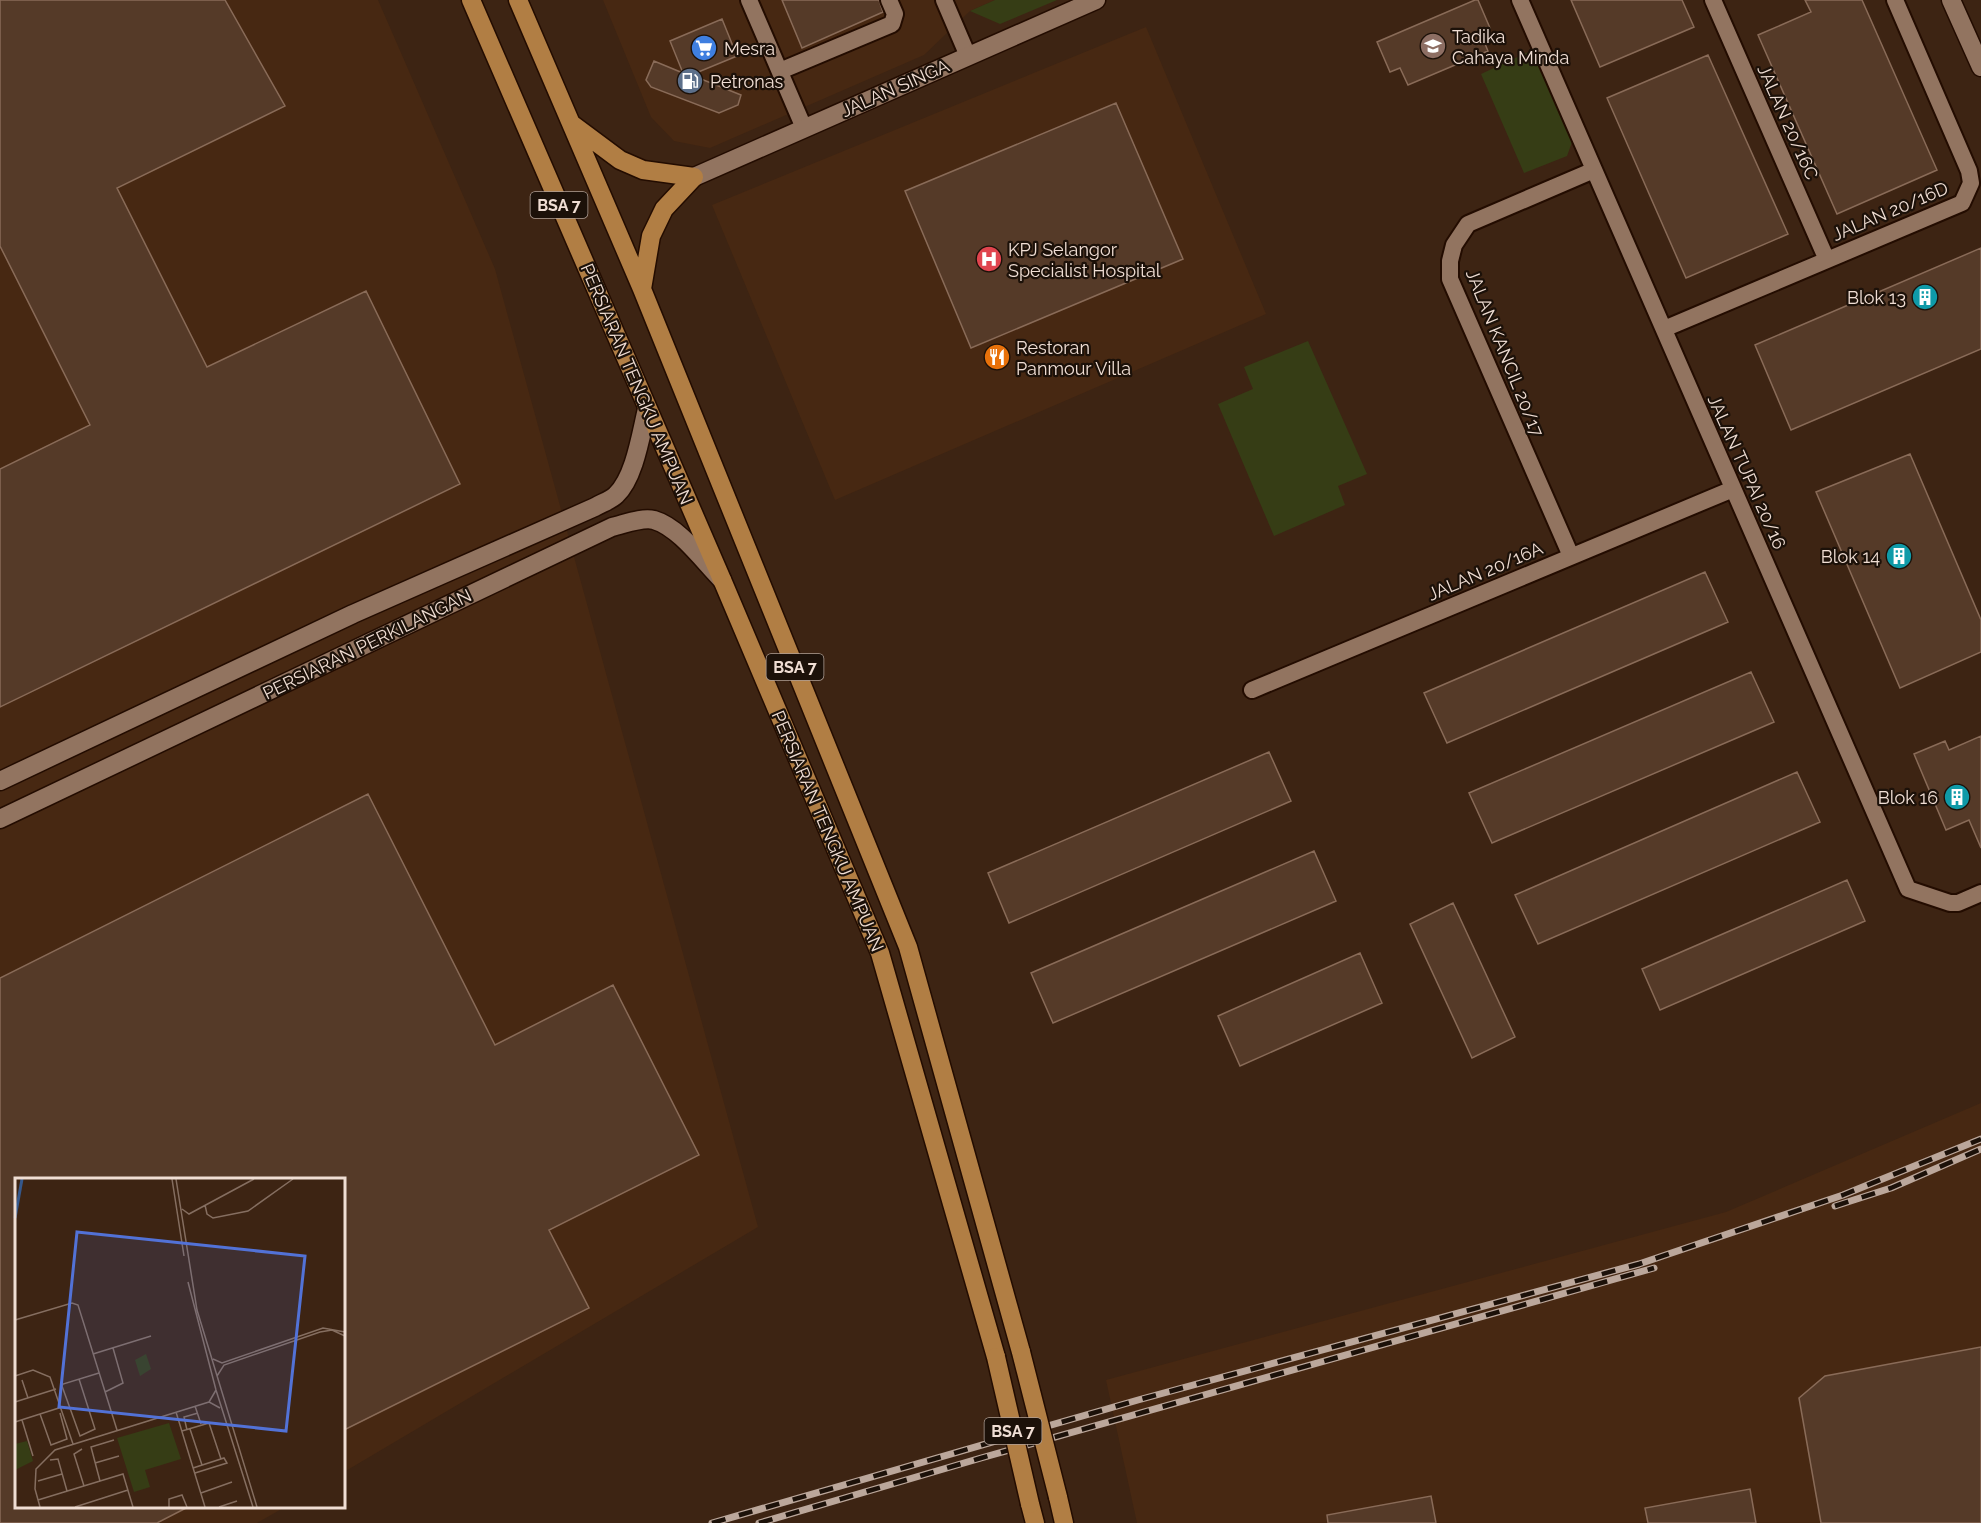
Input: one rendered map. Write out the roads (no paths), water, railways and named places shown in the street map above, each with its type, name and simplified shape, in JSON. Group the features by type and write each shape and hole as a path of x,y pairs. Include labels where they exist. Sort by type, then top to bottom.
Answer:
{"main road":[{"name":"PERSIARAN TENGKU AMPUAN","path":"471,0 723,582 880,954 996,1357 1035,1523"},
{"name":"PERSIARAN TENGKU AMPUAN","path":"518,0 642,289 908,947 1021,1352 1064,1523"},
{"name":"JALAN SINGA","path":"694,177 1096,0"},
{"path":"1953,1 1981,68"},
{"path":"572,124 627,164 643,170 694,177"},
{"path":"642,289 651,236 664,209 694,177"},
{"path":"0,781 353,614 595,507 616,495 626,480 647,409"},
{"name":"PERSIARAN PERKILANGAN","path":"0,819 612,527 635,521 654,520 675,531 723,582"}],"street":[{"path":"748,0 804,128"},
{"path":"780,71 892,24 895,14 889,0"},
{"path":"944,0 968,56"},
{"name":"JALAN TUPAI 20/16","path":"1520,0 1908,889 1950,903 1958,903 1981,894"},
{"name":"JALAN 20/16C","path":"1713,0 1827,260"},
{"name":"JALAN 20/16D","path":"1664,329 1962,202 1971,183 1970,171 1895,0"},
{"name":"JALAN KANCIL 20/17","path":"1570,556 1450,279 1450,261 1454,245 1468,224 1594,170"},
{"name":"JALAN 20/16A","path":"1252,690 1733,489"}],"railway":[{"path":"712,1523 1138,1400 1639,1264 1843,1195 1981,1139"},
{"path":"1835,1206 1891,1188 1981,1149"},
{"path":"759,1523 1654,1268"}],"place":[{"name":"Tadika Cahaya Minda","path":"1433,46"},
{"name":"Mesra","path":"704,48"},
{"name":"Petronas","path":"690,81"},
{"name":"KPJ Selangor Specialist Hospital","path":"989,259"},
{"name":"Blok 13","path":"1925,297"},
{"name":"Restoran Panmour Villa","path":"997,357"},
{"name":"Blok 14","path":"1899,556"},
{"name":"Blok 16","path":"1957,797"}]}
